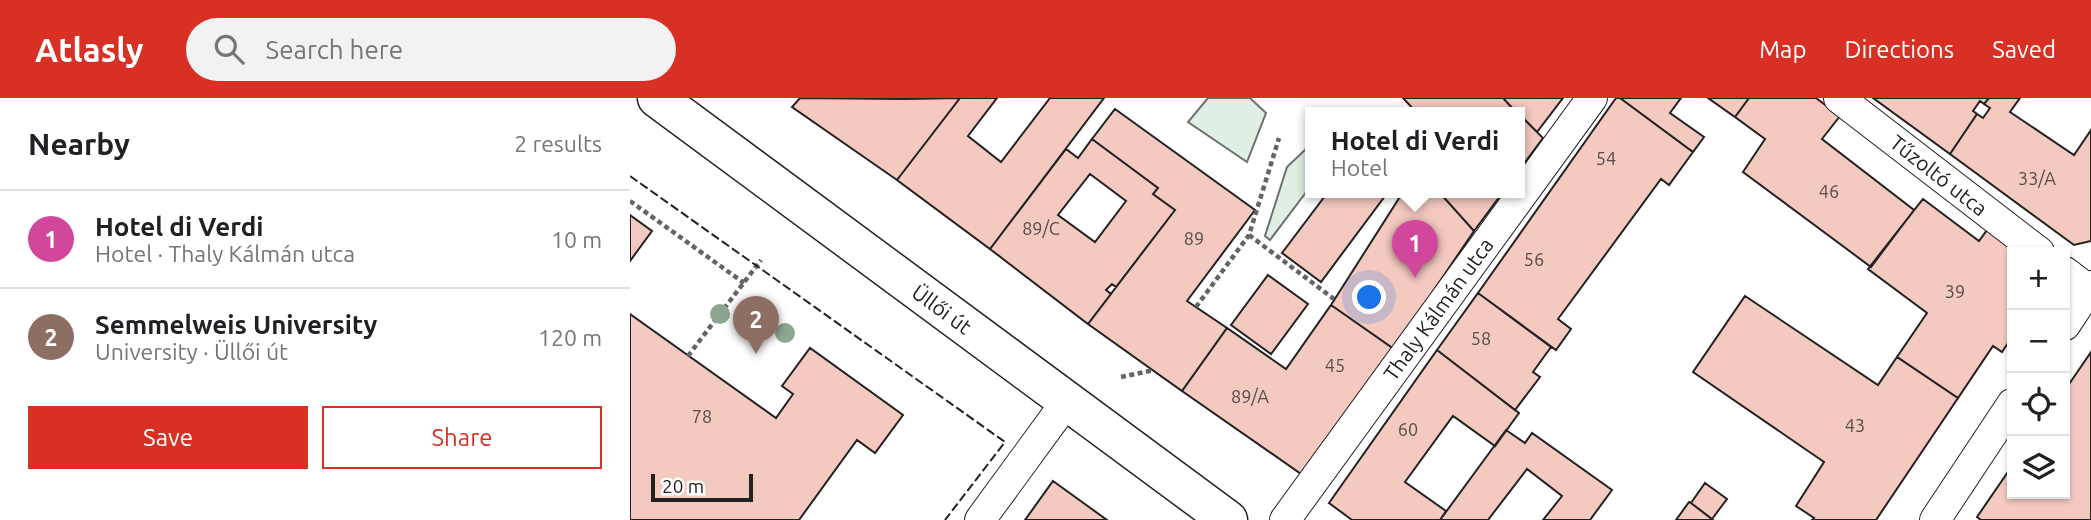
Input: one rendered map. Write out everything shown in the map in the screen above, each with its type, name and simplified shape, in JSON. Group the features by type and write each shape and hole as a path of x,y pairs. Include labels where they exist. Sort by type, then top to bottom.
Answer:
{"main road":[{"name":"Üllői út","path":"657,98 1228,520"}],"street":[{"name":"Thaly Kálmán utca","path":"1525,190 1592,98"},
{"name":"Tűzoltó utca","path":"1839,98 2033,247"},
{"name":"Thaly Kálmán utca","path":"1285,520 1519,198"},
{"path":"2070,275 2090,289 2070,318"},
{"path":"980,520 1067,401"},
{"path":"1935,520 2007,412"}],"path":[{"path":"1196,307 1248,235 1279,138"},
{"path":"630,201 744,283"},
{"path":"1248,235 1334,299"},
{"path":"688,356 761,260"},
{"path":"1121,377 1154,370"}],"green space":[{"path":"1208,98 1250,98 1266,113 1247,162 1188,122"},
{"path":"1305,150 1305,194 1270,240 1265,236 1287,167"}],"building":[{"path":"800,98 960,98 897,180 792,107"},
{"path":"960,98 997,98 968,136 1001,162 1050,98 1104,98 990,249 897,180"},
{"path":"1403,98 1503,98 1511,107 1411,107"},
{"path":"1503,98 1563,98 1537,132 1525,120 1525,107 1511,107"},
{"path":"1616,98 1620,98 1693,152 1669,185 1661,179 1558,319 1571,329 1556,350 1478,293"},
{"path":"1620,98 1681,98 1670,113 1704,137 1693,152"},
{"path":"1708,98 1749,98 1735,117"},
{"path":"1749,98 1816,98 1840,116 1822,139 1914,210 1871,267 1743,172 1765,139 1735,117"},
{"path":"1873,98 1989,98 1984,104 1980,101 1973,111 1977,114 1950,154"},
{"path":"1989,98 2020,98 2010,112 2074,155 2091,130 2091,241 2074,245 1950,154 1977,114 1983,118 1990,108 1984,104"},
{"path":"1115,109 1255,210 1187,301 1227,328 1182,391 1088,324 1175,210 1153,194 1158,188 1092,139"},
{"path":"1525,120 1543,138 1525,162"},
{"path":"1092,139 1158,188 1153,194 1175,210 1116,287 1112,284 1106,290 1111,294 1088,324 990,249 1066,149 1078,158","holes":["1090,174 1126,201 1095,242 1058,215"]},
{"path":"1323,198 1384,198 1321,282 1282,253"},
{"path":"1399,198 1444,198 1474,231 1394,349 1331,305"},
{"path":"1444,198 1499,198 1474,231"},
{"path":"1923,199 1979,241 1987,230 2010,247 2007,247 2007,344 2002,352 1993,346 1958,398 1897,357 1927,313 1868,269"},
{"path":"630,215 652,231 630,261"},
{"path":"1268,275 1308,304 1271,354 1231,325"},
{"path":"1478,293 1551,347 1533,372 1540,377 1515,410 1437,350"},
{"path":"1745,296 1878,385 1897,357 1958,398 1876,520 1812,520 1814,518 1796,506 1824,462 1693,372"},
{"path":"1331,305 1394,349 1304,476 1182,391 1227,328 1286,369"},
{"path":"630,314 776,418 793,394 782,386 810,348 903,415 875,453 857,440 799,520 630,520"},
{"path":"1437,350 1519,413 1495,446 1453,416 1405,482 1446,511 1440,520 1352,520 1329,503"},
{"path":"2091,352 2091,520 1981,520 1977,517 2007,473 2007,499 2070,499 2070,383"},
{"path":"1506,430 1525,443 1532,433 1612,490 1590,520 1543,520 1562,496 1527,469 1488,520 1440,520"},
{"path":"1053,481 1107,520 1025,520"},
{"path":"1705,483 1727,499 1712,519 1691,503"},
{"path":"1689,502 1691,503 1713,520 1676,520"}],"fence":[{"path":"630,176 1005,442 945,520"}],"place":[{"name":"Hotel di Verdi","path":"1415,278"},
{"name":"Semmelweis University","path":"756,354"}]}
